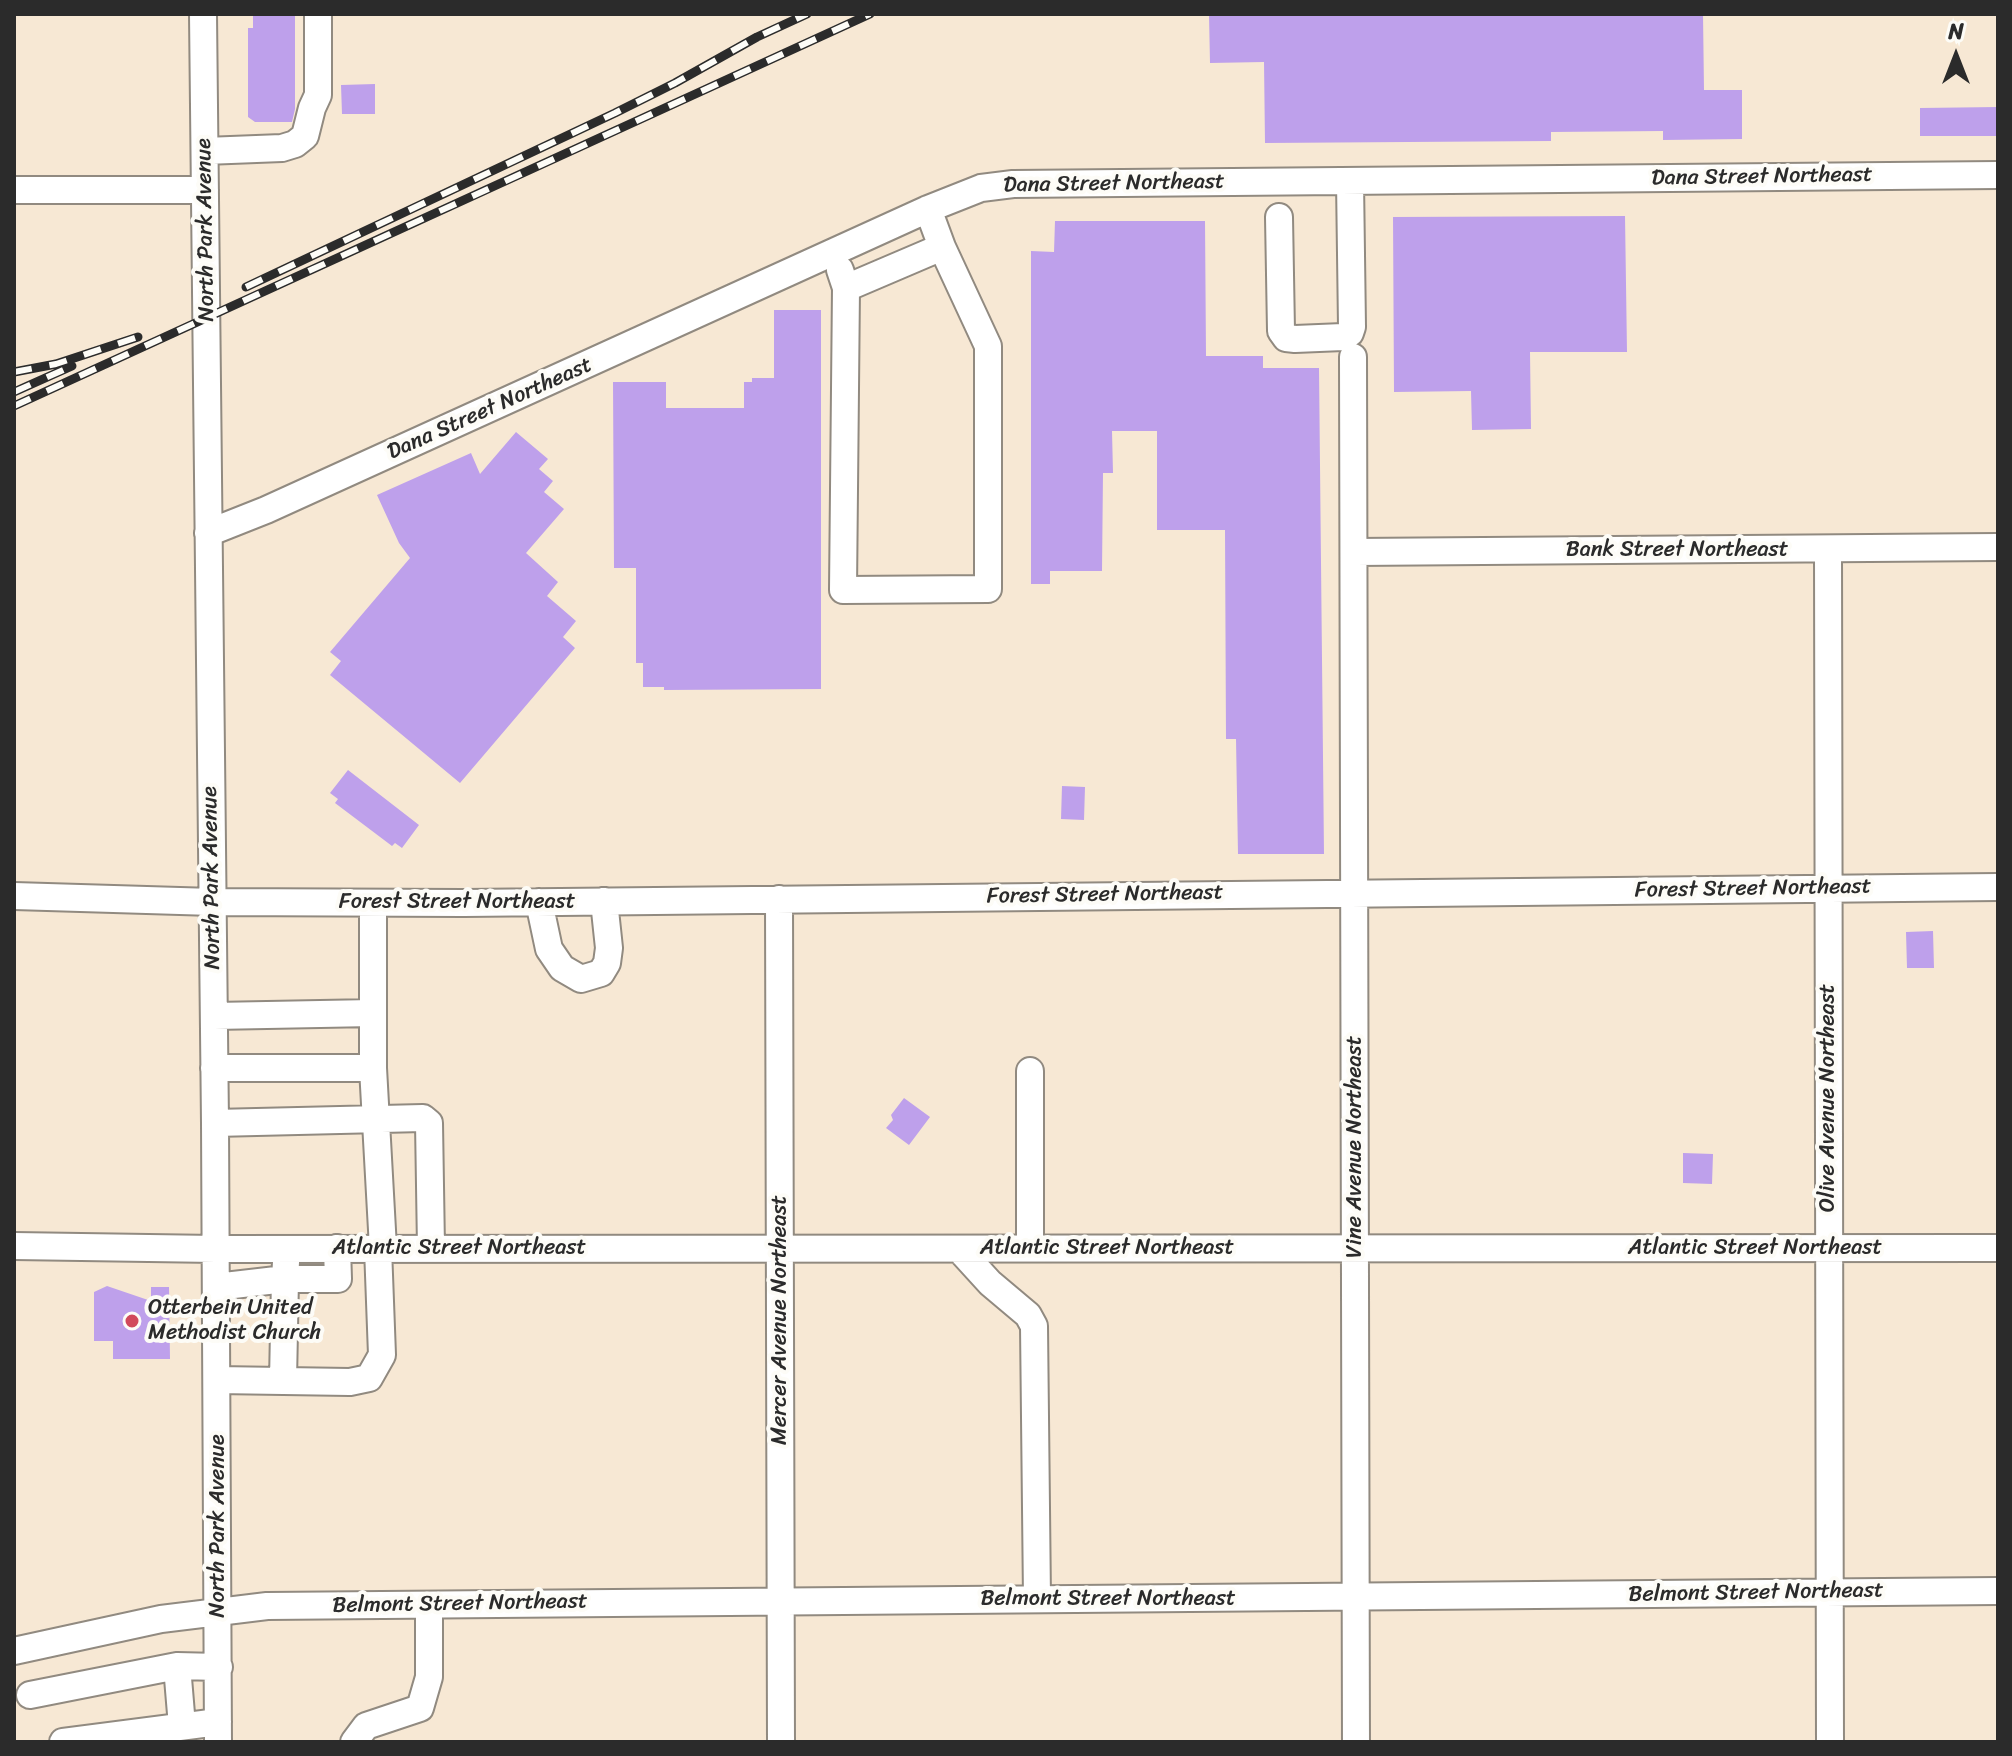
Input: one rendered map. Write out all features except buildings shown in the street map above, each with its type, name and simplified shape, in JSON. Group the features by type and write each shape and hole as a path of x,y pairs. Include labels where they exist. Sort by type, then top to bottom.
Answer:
{"street":[{"name":"North Park Avenue","path":"203,14 218,1732"},
{"path":"205,151 282,148 295,144 305,136 318,95 318,14"},
{"name":"Dana Street Northeast","path":"208,533 266,510 928,209 981,188 1013,184 1998,175"},
{"path":"1279,217 1281,331 1286,338 1295,339 1343,337 1350,333 1352,327 1350,181"},
{"path":"14,190 205,190"},
{"path":"834,252 846,288 843,590 988,589 988,346 942,247 928,209"},
{"path":"846,288 942,247"},
{"name":"Vine Avenue Northeast","path":"1353,357 1356,1742"},
{"name":"Bank Street Northeast","path":"1355,552 1998,547"},
{"name":"Olive Avenue Northeast","path":"1828,549 1830,1742"},
{"name":"Forest Street Northeast","path":"14,896 373,903 1998,887"},
{"name":"Mercer Avenue Northeast","path":"779,899 781,1742"},
{"path":"539,902 549,949 562,968 581,979 601,973 607,963 609,948 604,901"},
{"path":"217,1380 350,1382 369,1378 382,1355 373,1068 373,903"},
{"path":"214,1016 373,1013"},
{"path":"214,1068 373,1068"},
{"path":"1030,1071 1030,1248"},
{"path":"215,1123 423,1118 429,1123 431,1248"},
{"name":"Atlantic Street Northeast","path":"14,1246 216,1249 1998,1248"},
{"path":"216,1287 285,1279 338,1279 337,1248"},
{"path":"283,1381 286,1249"},
{"path":"959,1249 990,1283 1028,1315 1034,1326 1037,1599"},
{"name":"Belmont Street Northeast","path":"14,1651 161,1619 267,1606 1998,1591"},
{"path":"354,1742 366,1726 420,1708 429,1677 429,1605"},
{"path":"177,1666 182,1726"},
{"path":"30,1695 177,1666 219,1667"},
{"path":"63,1742 182,1726 218,1732"}],"railway":[{"path":"246,287 615,113 757,37 807,14"},
{"path":"14,406 870,14"},
{"path":"14,372 56,364 138,337"},
{"path":"14,392 72,366"}],"place":[{"name":"Otterbein United Methodist Church","path":"132,1321"}]}
